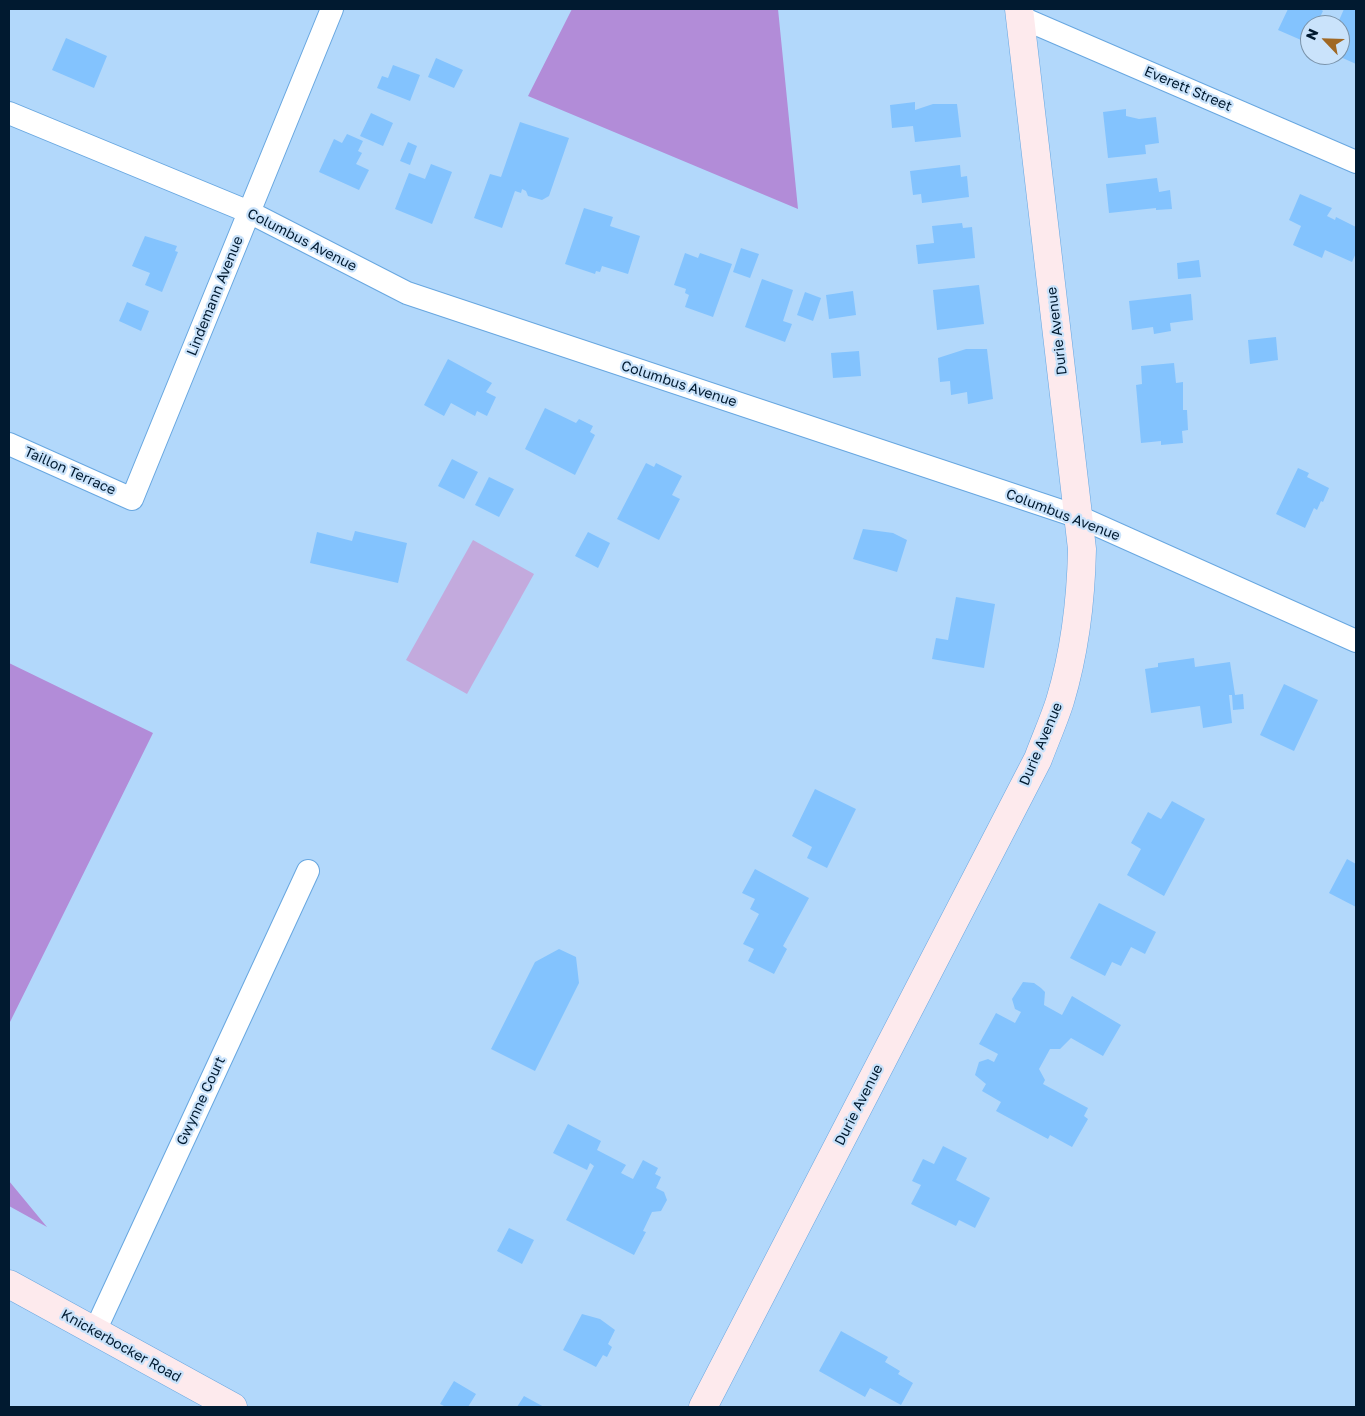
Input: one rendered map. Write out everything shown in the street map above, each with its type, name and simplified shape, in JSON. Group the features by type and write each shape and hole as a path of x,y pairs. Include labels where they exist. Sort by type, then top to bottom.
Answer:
{"street":[{"name":"Lindemann Avenue","path":"132,499 332,9"},
{"name":"Everett Street","path":"1019,13 1356,162"},
{"name":"Durie Avenue","path":"704,1407 1038,759 1060,702 1074,643 1081,591 1082,549 1019,13"},
{"name":"Columbus Avenue","path":"9,113 249,212 406,293 1079,517 1356,641"},
{"name":"Taillon Terrace","path":"9,444 132,499"},
{"name":"Gwynne Court","path":"95,1331 308,872"},
{"name":"Knickerbocker Road","path":"9,1284 233,1407"}],"shaded area":[{"path":"572,9 778,9 798,209 528,96"},
{"path":"473,540 534,574 467,694 406,660"},
{"path":"9,663 153,733 9,1024"},
{"path":"9,1181 47,1227 9,1206"}],"building":[{"path":"1288,9 1320,9 1323,11 1321,15 1300,15 1300,40 1278,30"},
{"path":"1344,9 1356,9 1356,64 1350,61 1350,15 1341,15"},
{"path":"66,38 107,56 94,88 52,70"},
{"path":"436,58 463,70 454,88 428,77"},
{"path":"393,65 420,75 410,101 377,88 382,76 388,78"},
{"path":"915,102 915,110 933,104 957,104 961,137 915,142 913,126 892,128 890,105"},
{"path":"1126,109 1126,116 1139,119 1156,117 1159,143 1145,145 1146,154 1108,158 1103,112"},
{"path":"371,113 393,123 383,146 360,136"},
{"path":"520,122 569,138 549,196 542,200 528,196 526,191 522,189 521,193 515,191 502,228 474,218 490,174 501,177"},
{"path":"347,134 363,141 358,151 362,153 356,164 369,170 359,190 319,172 334,139 342,143"},
{"path":"408,142 417,146 410,165 400,161"},
{"path":"431,164 452,172 432,224 395,209 409,173 425,179"},
{"path":"960,165 961,177 967,176 969,197 922,203 921,194 913,195 910,171"},
{"path":"1157,178 1159,192 1170,190 1172,209 1156,210 1156,208 1109,213 1106,184"},
{"path":"1300,194 1332,208 1327,216 1335,220 1336,217 1356,227 1356,253 1352,262 1325,250 1322,258 1293,245 1301,226 1289,220"},
{"path":"584,208 613,217 610,226 640,236 628,274 602,266 600,272 596,271 595,274 565,264"},
{"path":"962,223 963,228 972,227 975,258 918,264 916,245 934,243 932,226"},
{"path":"145,236 177,246 175,251 178,252 162,292 145,285 150,273 132,266"},
{"path":"741,248 759,254 750,278 733,272"},
{"path":"685,253 698,258 700,253 732,264 713,317 685,307 689,295 685,293 686,289 674,285"},
{"path":"1199,260 1201,277 1178,279 1177,263"},
{"path":"762,279 793,290 783,321 792,324 785,342 745,327"},
{"path":"979,285 984,324 937,330 933,290"},
{"path":"853,291 856,315 829,319 826,295"},
{"path":"805,292 821,298 813,321 797,315"},
{"path":"1191,294 1193,320 1170,323 1171,331 1154,334 1153,327 1132,330 1129,301"},
{"path":"127,302 149,311 141,331 119,321"},
{"path":"1276,337 1278,360 1250,364 1248,340"},
{"path":"966,349 987,349 993,399 968,404 967,392 951,395 950,381 940,382 938,358"},
{"path":"859,351 861,376 833,378 831,353"},
{"path":"448,359 492,383 486,392 496,397 487,416 477,411 475,416 451,403 444,416 424,405"},
{"path":"1174,363 1176,383 1183,382 1183,410 1187,410 1188,430 1182,431 1183,443 1161,445 1161,441 1141,443 1136,385 1142,384 1141,366"},
{"path":"545,408 576,423 579,419 593,426 590,432 595,435 575,475 525,449"},
{"path":"452,459 478,472 464,499 438,486"},
{"path":"646,463 654,467 656,463 682,476 672,495 680,499 659,540 617,519"},
{"path":"1298,468 1309,473 1307,477 1329,488 1317,510 1314,508 1305,528 1276,514"},
{"path":"489,477 514,489 499,517 475,505"},
{"path":"863,529 893,533 907,540 897,572 853,559"},
{"path":"355,531 407,543 398,583 310,563 317,532 352,541"},
{"path":"588,532 610,543 598,568 575,556"},
{"path":"956,597 995,604 984,668 932,659 936,638 948,640"},
{"path":"1194,658 1195,667 1230,662 1235,695 1243,694 1244,709 1233,710 1232,695 1229,695 1232,723 1203,728 1200,706 1151,713 1145,669 1158,667 1158,663"},
{"path":"1284,684 1318,700 1294,751 1260,735"},
{"path":"815,789 856,809 827,868 807,858 812,847 792,836"},
{"path":"1172,801 1205,819 1164,896 1127,875 1141,849 1131,843 1148,812 1161,819"},
{"path":"1347,859 1356,864 1356,907 1329,893"},
{"path":"755,869 809,898 783,946 787,949 774,974 748,961 754,949 743,944 759,914 750,909 755,899 742,893"},
{"path":"1099,903 1156,932 1145,954 1131,947 1121,966 1112,962 1105,976 1070,958"},
{"path":"559,949 576,957 579,983 535,1071 491,1049 535,962"},
{"path":"1023,982 1034,983 1041,988 1045,992 1044,1005 1062,1015 1072,996 1121,1025 1103,1056 1071,1038 1060,1049 1050,1049 1039,1069 1045,1080 1043,1084 1088,1108 1084,1116 1088,1119 1072,1147 1050,1135 1048,1139 996,1111 1001,1102 982,1091 986,1084 975,1075 979,1062 988,1059 994,1062 998,1054 979,1044 996,1013 1015,1023 1021,1012 1015,1009 1012,999"},
{"path":"568,1124 601,1141 597,1150 626,1165 621,1173 633,1179 643,1160 658,1168 655,1174 661,1177 656,1188 664,1192 667,1200 661,1211 652,1212 643,1231 646,1232 634,1255 566,1220 594,1166 590,1163 587,1170 553,1153"},
{"path":"943,1146 967,1158 956,1180 990,1198 975,1228 959,1220 956,1226 911,1204 921,1185 912,1181 923,1159 934,1164"},
{"path":"509,1228 534,1240 522,1264 497,1251"},
{"path":"582,1314 600,1319 615,1330 608,1344 612,1347 607,1357 603,1355 596,1367 563,1350"},
{"path":"841,1331 888,1357 885,1362 900,1371 898,1374 913,1383 901,1405 870,1388 865,1397 819,1371"},
{"path":"454,1381 476,1394 468,1407 446,1407 440,1404"},
{"path":"524,1396 544,1407 517,1407"}]}
